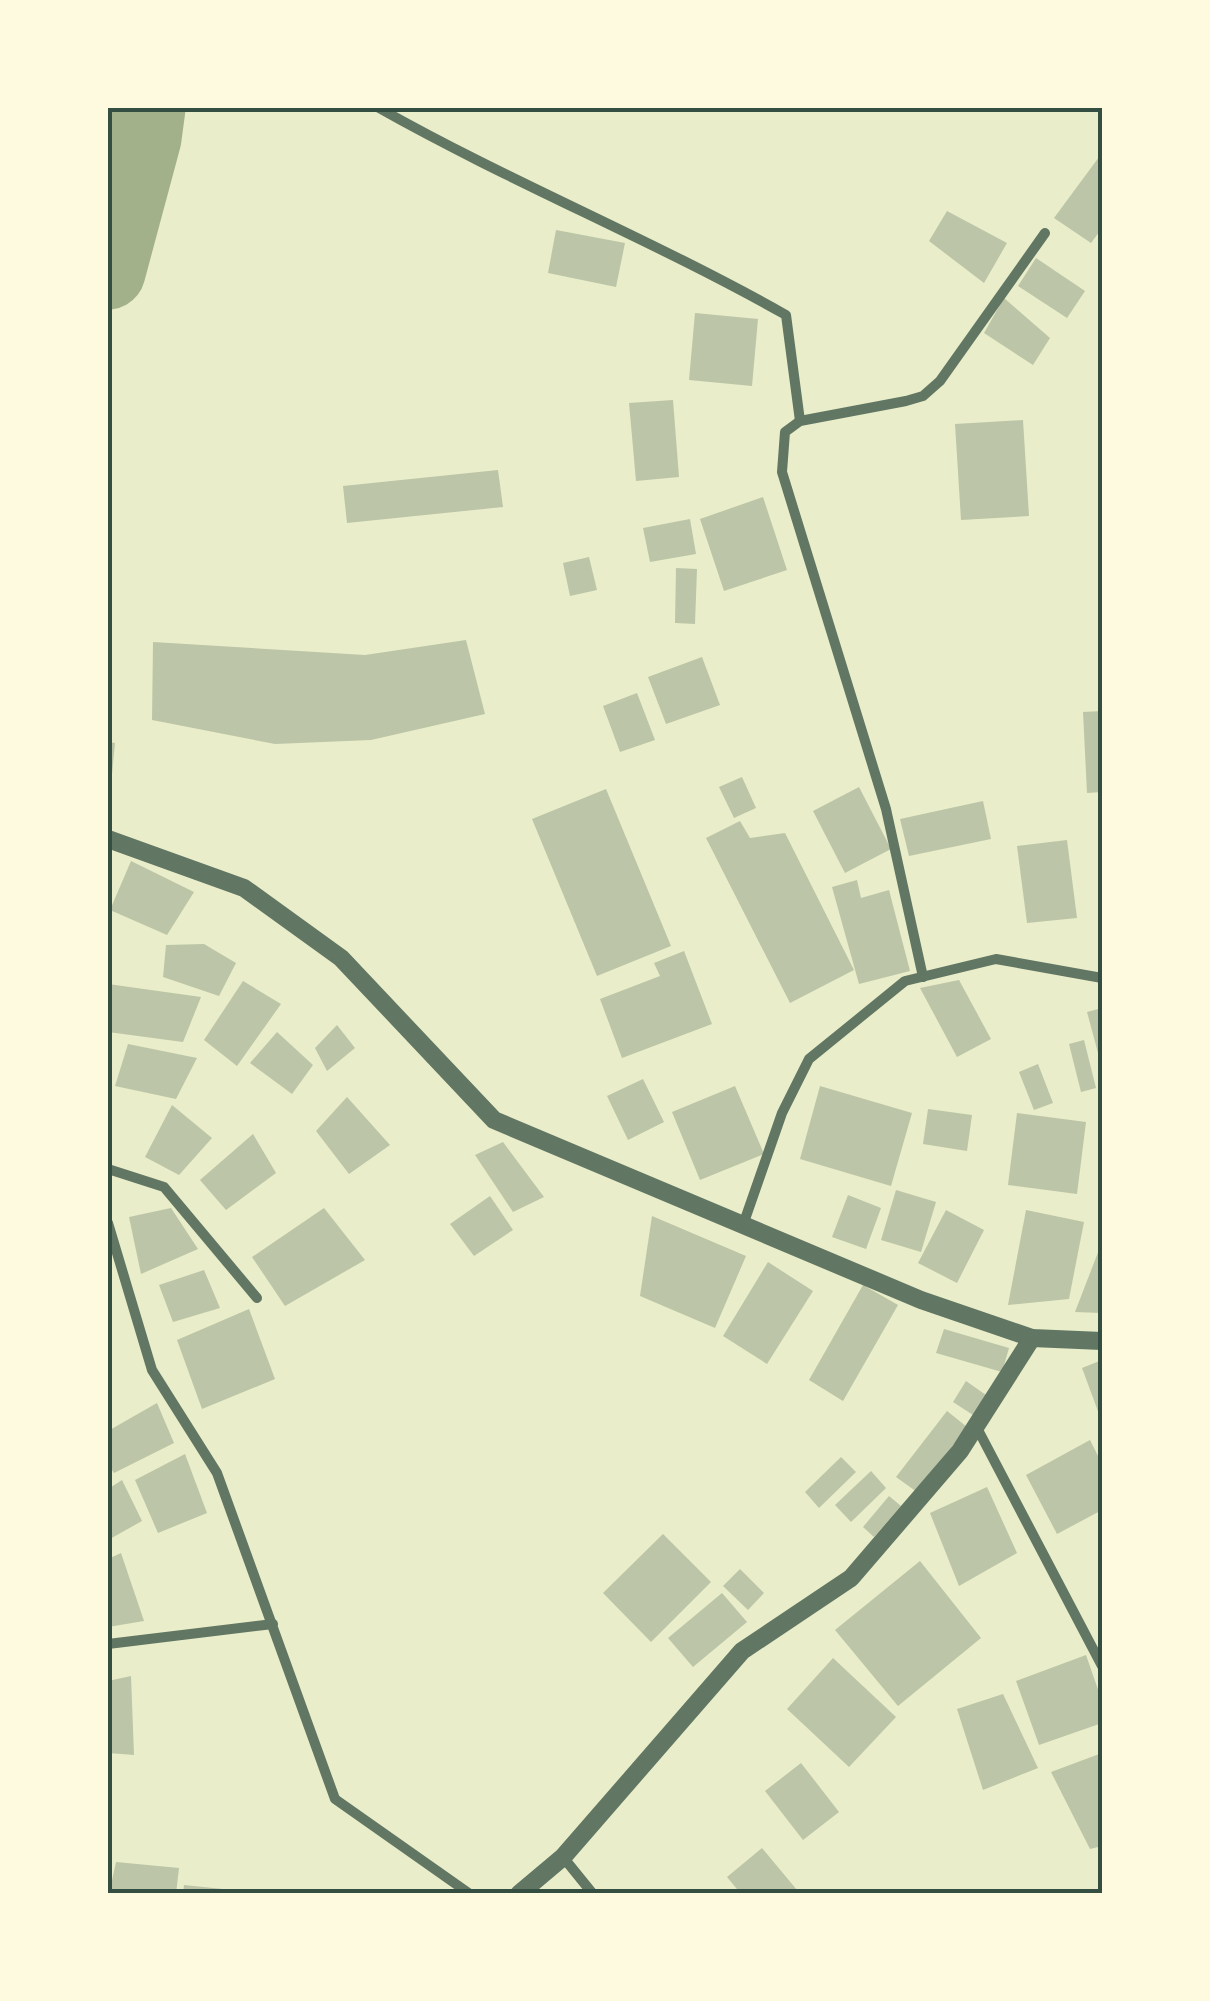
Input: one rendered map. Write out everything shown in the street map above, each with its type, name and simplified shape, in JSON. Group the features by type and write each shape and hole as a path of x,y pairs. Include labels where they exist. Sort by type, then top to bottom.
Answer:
{"street":[{"path":"379,108 476,162 683,256 786,315 800,421"},
{"path":"924,977 886,809 782,472 786,432 800,421 923,396 940,382 1045,233"},
{"path":"108,839 244,888 324,946 494,1120 921,1300 1032,1338 1102,1341"},
{"path":"744,1225 782,1113 809,1058 905,981 996,959 1102,978"},
{"path":"108,1170 164,1187 257,1298"},
{"path":"108,1224 152,1370 217,1472 336,1799 470,1894"},
{"path":"518,1894 563,1858 742,1651 851,1578 976,1426 1032,1338"},
{"path":"976,1426 1102,1666"},
{"path":"108,1644 272,1624"},
{"path":"563,1858 593,1894"}],"building":[{"path":"1102,153 1102,228 1091,243 1054,218"},
{"path":"947,211 1007,243 984,283 929,241"},
{"path":"556,230 625,243 616,287 548,273"},
{"path":"1036,258 1085,291 1067,318 1018,286"},
{"path":"1004,298 1050,338 1033,365 984,333"},
{"path":"695,313 758,319 752,386 689,380"},
{"path":"673,400 679,477 636,481 629,403"},
{"path":"1023,420 1029,516 961,520 955,424"},
{"path":"498,470 503,507 347,523 343,486"},
{"path":"763,497 787,570 724,591 700,519"},
{"path":"690,519 696,554 650,562 643,528"},
{"path":"589,557 597,590 570,596 563,563"},
{"path":"676,568 697,569 695,624 675,623"},
{"path":"466,640 485,714 371,740 275,744 152,720 153,642 365,655"},
{"path":"702,657 720,705 666,724 648,677"},
{"path":"637,693 655,740 620,752 603,706"},
{"path":"1102,711 1102,792 1087,793 1083,712"},
{"path":"108,742 115,743 110,795 108,795"},
{"path":"742,777 756,808 734,818 719,787"},
{"path":"859,787 891,849 845,873 813,811"},
{"path":"606,789 671,946 597,976 532,819"},
{"path":"983,801 991,839 909,856 900,819"},
{"path":"740,821 750,838 785,833 854,970 790,1003 706,838"},
{"path":"1067,840 1077,918 1027,923 1017,846"},
{"path":"131,861 194,892 167,935 110,910"},
{"path":"857,880 861,898 889,890 910,971 859,984 832,887"},
{"path":"204,944 236,963 219,996 163,977 166,945"},
{"path":"684,951 712,1024 622,1058 600,999 660,976 654,963"},
{"path":"959,980 991,1039 957,1057 920,988"},
{"path":"243,981 281,1004 237,1066 204,1040"},
{"path":"108,984 201,997 183,1042 108,1032"},
{"path":"1102,1008 1102,1064 1101,1064 1087,1012"},
{"path":"337,1025 355,1048 327,1071 315,1048"},
{"path":"277,1032 313,1065 292,1094 250,1063"},
{"path":"1084,1040 1096,1088 1081,1092 1069,1044"},
{"path":"128,1044 197,1058 176,1099 115,1086"},
{"path":"1038,1064 1053,1103 1034,1110 1019,1072"},
{"path":"643,1079 664,1122 628,1140 607,1096"},
{"path":"735,1086 764,1154 700,1180 672,1112"},
{"path":"820,1086 912,1113 891,1186 800,1159"},
{"path":"347,1097 390,1145 349,1174 316,1131"},
{"path":"172,1105 212,1138 179,1175 145,1157"},
{"path":"928,1109 972,1115 967,1151 923,1144"},
{"path":"1017,1113 1086,1122 1077,1194 1008,1185"},
{"path":"253,1134 276,1173 226,1210 200,1180"},
{"path":"503,1142 544,1197 513,1212 475,1155"},
{"path":"896,1190 936,1202 921,1252 881,1240"},
{"path":"848,1195 881,1208 866,1249 832,1237"},
{"path":"490,1196 513,1230 474,1256 450,1224"},
{"path":"171,1208 198,1249 141,1274 129,1217"},
{"path":"324,1208 365,1260 285,1306 252,1257"},
{"path":"946,1210 984,1230 957,1283 918,1263"},
{"path":"1026,1210 1084,1222 1069,1299 1008,1305"},
{"path":"652,1216 746,1256 715,1328 640,1296"},
{"path":"1102,1242 1102,1313 1075,1312"},
{"path":"768,1262 813,1291 767,1364 723,1336"},
{"path":"204,1270 220,1308 173,1322 159,1285"},
{"path":"863,1285 898,1305 843,1401 809,1380"},
{"path":"249,1309 275,1379 202,1409 177,1340"},
{"path":"944,1329 1009,1348 1002,1372 936,1353"},
{"path":"1102,1360 1102,1422 1082,1368"},
{"path":"966,1381 986,1395 973,1415 953,1402"},
{"path":"157,1403 174,1443 114,1473 108,1464 108,1431"},
{"path":"947,1411 967,1427 917,1492 896,1477"},
{"path":"1090,1440 1102,1464 1102,1510 1057,1534 1026,1475"},
{"path":"185,1454 207,1513 158,1533 135,1480"},
{"path":"841,1457 856,1472 819,1508 805,1492"},
{"path":"871,1471 886,1488 851,1522 835,1505"},
{"path":"122,1480 142,1521 108,1540 108,1489"},
{"path":"987,1487 1017,1553 959,1586 930,1513"},
{"path":"889,1496 901,1506 874,1537 863,1527"},
{"path":"663,1534 711,1582 651,1642 603,1593"},
{"path":"121,1553 144,1621 108,1627 108,1559"},
{"path":"920,1561 981,1638 898,1706 835,1630"},
{"path":"740,1569 764,1593 748,1610 723,1586"},
{"path":"722,1593 747,1622 693,1667 668,1638"},
{"path":"1086,1655 1102,1701 1102,1723 1039,1745 1016,1681"},
{"path":"833,1658 896,1717 849,1767 787,1709"},
{"path":"131,1676 134,1755 108,1753 108,1681"},
{"path":"1003,1694 1038,1768 983,1790 957,1709"},
{"path":"1102,1753 1102,1846 1090,1849 1051,1772"},
{"path":"801,1763 839,1812 803,1840 765,1791"},
{"path":"762,1848 797,1890 793,1894 741,1894 727,1877"},
{"path":"116,1862 179,1868 176,1894 109,1894"},
{"path":"184,1885 242,1891 242,1894 183,1894"}],"waterway":[{"path":"108,272 144,138 148,108"}]}
